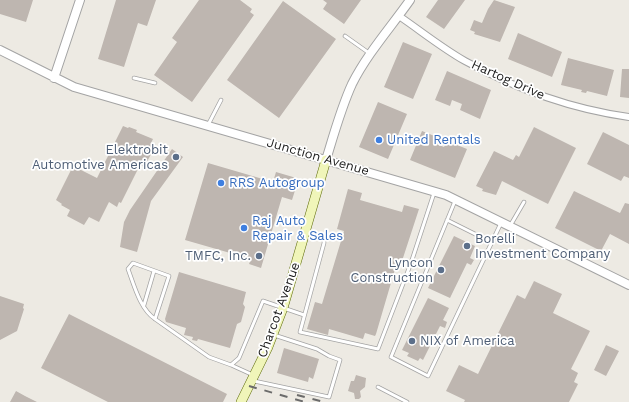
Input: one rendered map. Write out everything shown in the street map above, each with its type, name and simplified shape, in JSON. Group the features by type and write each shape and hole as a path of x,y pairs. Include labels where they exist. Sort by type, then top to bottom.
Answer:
{"main road":[{"name":"Charcot Avenue","path":"241,402 273,335 283,308 326,160"}],"street":[{"path":"54,78 80,0"},
{"name":"Charcot Avenue","path":"326,160 344,102 353,83 408,1"},
{"name":"Hartog Drive","path":"399,16 465,60 529,92 570,105 629,117"},
{"name":"Junction Avenue","path":"0,50 74,87 435,191 456,199 629,285"}],"lane":[{"path":"346,36 371,55"},
{"path":"134,78 155,83"},
{"path":"208,125 221,100"},
{"path":"305,233 324,237 324,243 300,332 378,349 411,263 435,191"},
{"path":"456,199 391,357 428,376 491,242 502,222"},
{"path":"510,226 524,202"},
{"path":"447,220 491,242"},
{"path":"155,319 169,276 133,263 128,269 144,305 155,319 209,357 231,365 253,378 329,397 340,360 317,349 273,335"},
{"path":"144,305 154,271"},
{"path":"231,365 239,358 263,301 304,315"},
{"path":"378,387 408,402"}],"building":[{"path":"0,0 33,0 26,22 0,14"},
{"path":"116,0 156,0 147,26 138,23 124,67 98,59"},
{"path":"199,0 240,0 252,9 250,12 254,15 192,102 154,75 177,42 172,38"},
{"path":"323,0 361,0 344,24 323,9 327,3"},
{"path":"438,0 465,0 444,29 426,17"},
{"path":"494,0 515,7 500,42 474,34 475,32 470,30 474,20 482,23"},
{"path":"283,1 336,39 279,118 227,80"},
{"path":"518,33 562,52 552,77 508,59"},
{"path":"403,42 432,54 413,99 384,87"},
{"path":"568,58 614,70 607,96 587,91 586,93 581,92 582,90 561,85"},
{"path":"622,69 629,69 629,98 620,97"},
{"path":"447,71 491,90 480,119 460,110 462,104 452,100 450,106 435,100"},
{"path":"378,102 407,114 388,159 359,147"},
{"path":"123,126 137,130 136,132 153,139 151,143 155,147 144,167 140,165 121,203 119,202 117,207 109,202 99,222 89,217 84,225 67,216 70,210 56,200 73,166 97,178"},
{"path":"534,127 576,148 548,204 502,181 496,195 482,191 483,189 476,186 494,151 513,160 516,155 519,157"},
{"path":"422,131 437,137 434,143 444,147 447,141 467,149 455,178 410,160"},
{"path":"603,132 629,145 629,178 624,176 621,181 587,164"},
{"path":"172,149 183,157 151,201 137,252 120,247 124,222 130,210"},
{"path":"208,163 273,182 276,172 293,177 297,180 292,200 282,197 261,268 249,264 251,259 185,240"},
{"path":"348,189 362,193 360,200 402,212 404,205 419,209 402,261 398,259 376,334 375,336 365,333 363,339 329,329 328,335 307,329 315,302 322,304 344,231 337,229"},
{"path":"574,191 620,213 625,203 629,204 629,244 610,234 601,251 555,228"},
{"path":"454,236 475,246 470,258 474,260 471,265 467,263 450,298 428,288"},
{"path":"179,272 246,292 243,304 245,307 241,322 237,324 230,348 198,339 197,341 192,340 193,337 184,335 186,328 166,322 165,319"},
{"path":"534,281 562,294 553,313 590,331 571,369 578,373 574,382 578,384 569,402 464,402 465,400 446,391 459,365 478,374 517,295 525,299"},
{"path":"0,296 24,304 24,309 17,331 0,340"},
{"path":"428,298 449,308 443,320 447,322 445,328 440,326 423,360 420,358 418,361 407,356 409,353 402,350"},
{"path":"69,314 227,394 223,402 108,402 41,368"},
{"path":"606,345 619,351 606,376 594,370"},
{"path":"284,348 319,359 313,379 309,377 308,382 277,373"},
{"path":"356,375 366,378 365,387 360,391 361,397 359,399 355,399 354,393 348,391 351,381 354,381"},
{"path":"16,391 25,396 37,402 10,402"}],"railway":[{"path":"249,386 305,402"},
{"path":"297,395 324,402"}],"place":[{"name":"United Rentals","path":"379,140"},
{"name":"Elektrobit Automotive Americas","path":"176,157"},
{"name":"RRS Autogroup","path":"221,183"},
{"name":"Raj Auto Repair & Sales","path":"244,228"},
{"name":"Borelli Investment Company","path":"467,246"},
{"name":"TMFC, Inc.","path":"259,256"},
{"name":"Lyncon Construction","path":"441,270"},
{"name":"NIX of America","path":"412,341"}]}
